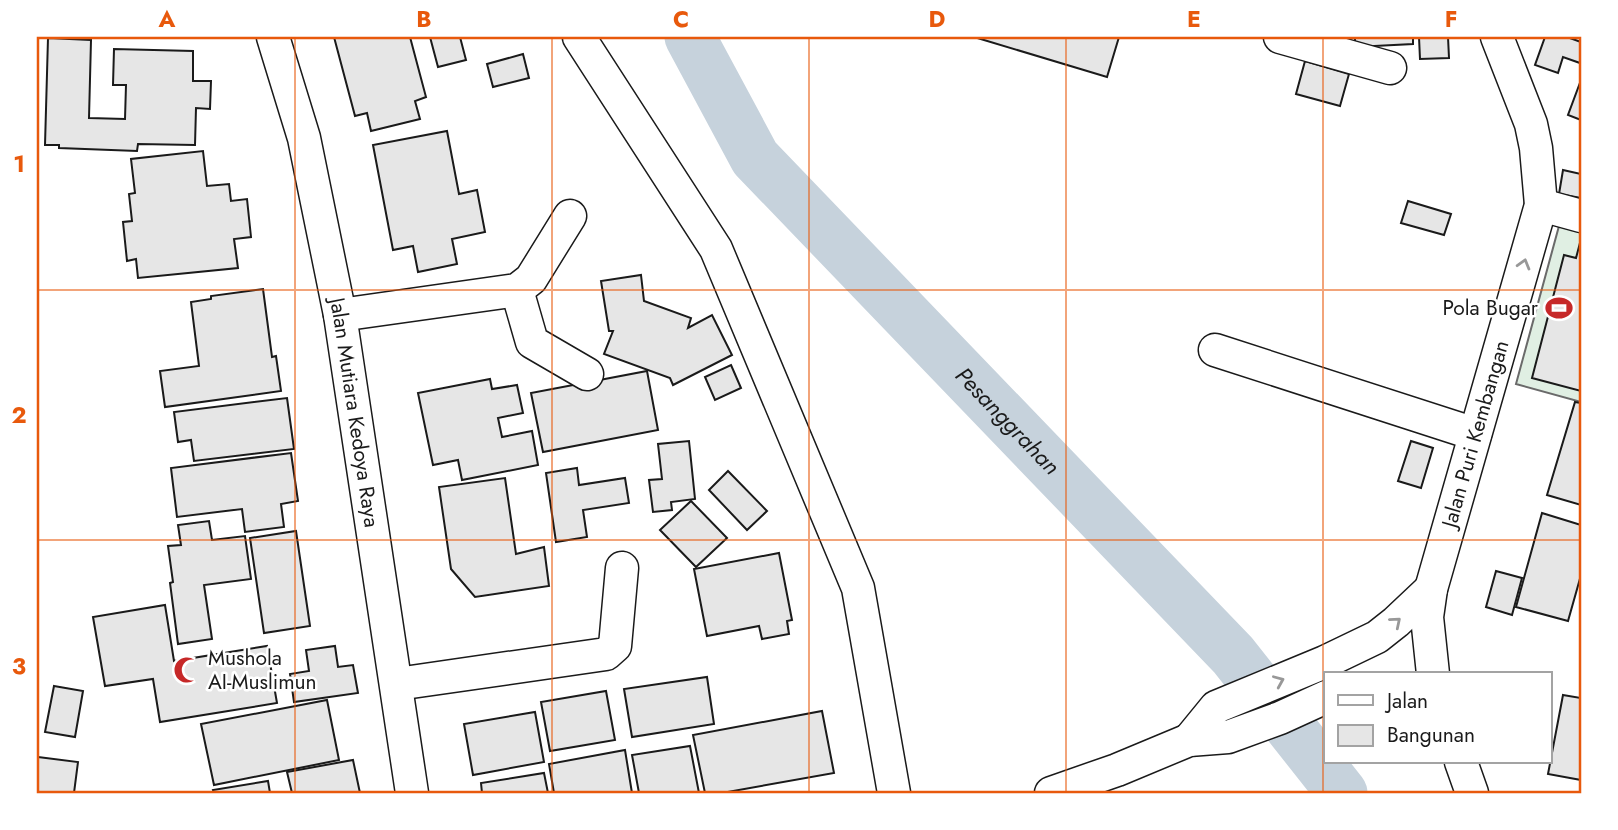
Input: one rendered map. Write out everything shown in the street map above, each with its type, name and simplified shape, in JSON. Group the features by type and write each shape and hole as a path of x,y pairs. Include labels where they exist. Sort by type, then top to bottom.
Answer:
{"street":[{"name":"Jalan Mutiara Kedoya Raya","path":"273,37 304,138 340,316 412,793"},
{"path":"579,37 716,249 858,588 894,793"},
{"path":"1280,37 1390,68"},
{"path":"1502,51 1524,37"},
{"name":"Jalan Puri Kembangan","path":"1433,672 1427,617 1431,589 1541,205 1531,124 1502,51"},
{"path":"1541,205 1581,216"},
{"path":"340,316 517,290 531,279 570,216"},
{"path":"517,290 532,342 587,373"},
{"path":"1215,349 1475,434"},
{"path":"397,684 606,654 615,646 622,568"},
{"path":"1189,740 1216,707 1355,648 1396,622 1431,589"},
{"path":"1051,793 1116,771 1189,740 1228,737 1324,698"},
{"path":"1462,764 1472,793"}],"green space":[{"name":"Pola Bugar","path":"1559,226 1581,231 1581,402 1516,384"}],"building":[{"path":"334,37 410,37 426,97 415,101 420,119 371,131 367,113 355,116"},
{"path":"430,37 460,37 466,60 438,67"},
{"path":"974,37 1119,37 1107,77"},
{"path":"1355,37 1413,37 1413,44 1355,47"},
{"path":"1419,37 1448,37 1449,58 1420,59"},
{"path":"1545,37 1567,37 1581,42 1580,63 1563,57 1558,73 1535,65"},
{"path":"48,38 91,40 89,118 125,119 126,85 113,85 114,49 193,51 193,81 211,81 210,109 196,108 195,145 138,144 137,151 45,145"},
{"path":"523,54 529,78 493,87 487,64"},
{"path":"1305,61 1349,74 1340,106 1296,94"},
{"path":"1581,80 1581,120 1568,115"},
{"path":"447,131 459,194 477,190 485,232 452,239 457,264 418,272 413,246 393,250 373,145"},
{"path":"203,151 207,186 229,184 231,201 247,199 251,237 234,239 238,268 138,278 136,259 127,261 123,222 132,221 129,194 135,193 131,159"},
{"path":"1563,170 1581,174 1581,198 1559,194"},
{"path":"1408,201 1451,214 1444,235 1401,223"},
{"path":"1581,239 1581,391 1532,378 1564,255 1576,258"},
{"path":"641,275 644,301 691,318 688,328 712,315 732,355 673,385 670,378 604,354 613,331 609,331 601,281"},
{"path":"263,289 272,357 276,356 281,391 165,407 160,371 199,366 191,302 211,299 211,296"},
{"path":"731,365 741,388 715,400 705,377"},
{"path":"647,371 658,430 543,452 531,393"},
{"path":"490,379 492,389 517,385 523,413 498,418 502,437 532,431 538,465 462,480 458,460 433,465 418,393"},
{"path":"287,398 294,449 194,461 191,440 178,442 174,412"},
{"path":"1575,402 1581,403 1581,505 1547,495"},
{"path":"689,441 695,499 671,502 672,510 653,512 649,480 662,479 658,444"},
{"path":"1411,441 1433,448 1421,488 1398,481"},
{"path":"291,453 298,501 281,504 284,527 245,532 242,509 177,517 171,468"},
{"path":"577,468 579,485 625,478 629,503 583,510 587,537 556,542 546,473"},
{"path":"728,471 767,511 747,530 709,490"},
{"path":"505,478 516,554 544,547 549,586 475,597 451,569 439,487"},
{"path":"691,501 727,538 696,567 660,530"},
{"path":"1542,513 1581,525 1581,575 1568,621 1516,607"},
{"path":"209,521 212,540 245,536 251,579 204,585 212,639 178,644 168,546 181,545 178,525"},
{"path":"296,531 310,626 264,633 250,538"},
{"path":"779,553 792,620 787,621 789,634 762,639 759,626 707,636 694,569"},
{"path":"1496,571 1522,578 1512,615 1486,607"},
{"name":"Mushola AI-Muslimun","path":"165,605 174,661 267,646 277,703 160,722 153,679 105,686 93,617"},
{"path":"335,646 338,667 353,665 358,693 294,702 290,674 309,671 306,650"},
{"path":"707,677 714,724 632,737 624,689"},
{"path":"54,686 83,691 75,737 45,732"},
{"path":"606,691 615,740 550,751 541,702"},
{"path":"1563,695 1581,698 1581,780 1548,774"},
{"path":"327,700 339,760 214,785 201,724"},
{"path":"822,711 834,773 722,793 705,793 693,735"},
{"path":"535,712 544,762 473,775 464,724"},
{"path":"690,746 699,793 639,793 632,755"},
{"path":"625,750 632,793 554,793 549,764"},
{"path":"38,757 78,762 74,793 37,793"},
{"path":"353,760 360,793 292,793 287,772"},
{"path":"544,773 548,793 482,793 481,783"},
{"path":"268,781 270,793 214,793 213,790"}],"waterway":[{"name":"Pesanggrahan","path":"690,37 755,158 1233,655 1342,793"}],"place":[{"name":"Pola Bugar","path":"1559,308"},
{"name":"Mushola AI-Muslimun","path":"187,670"}]}
